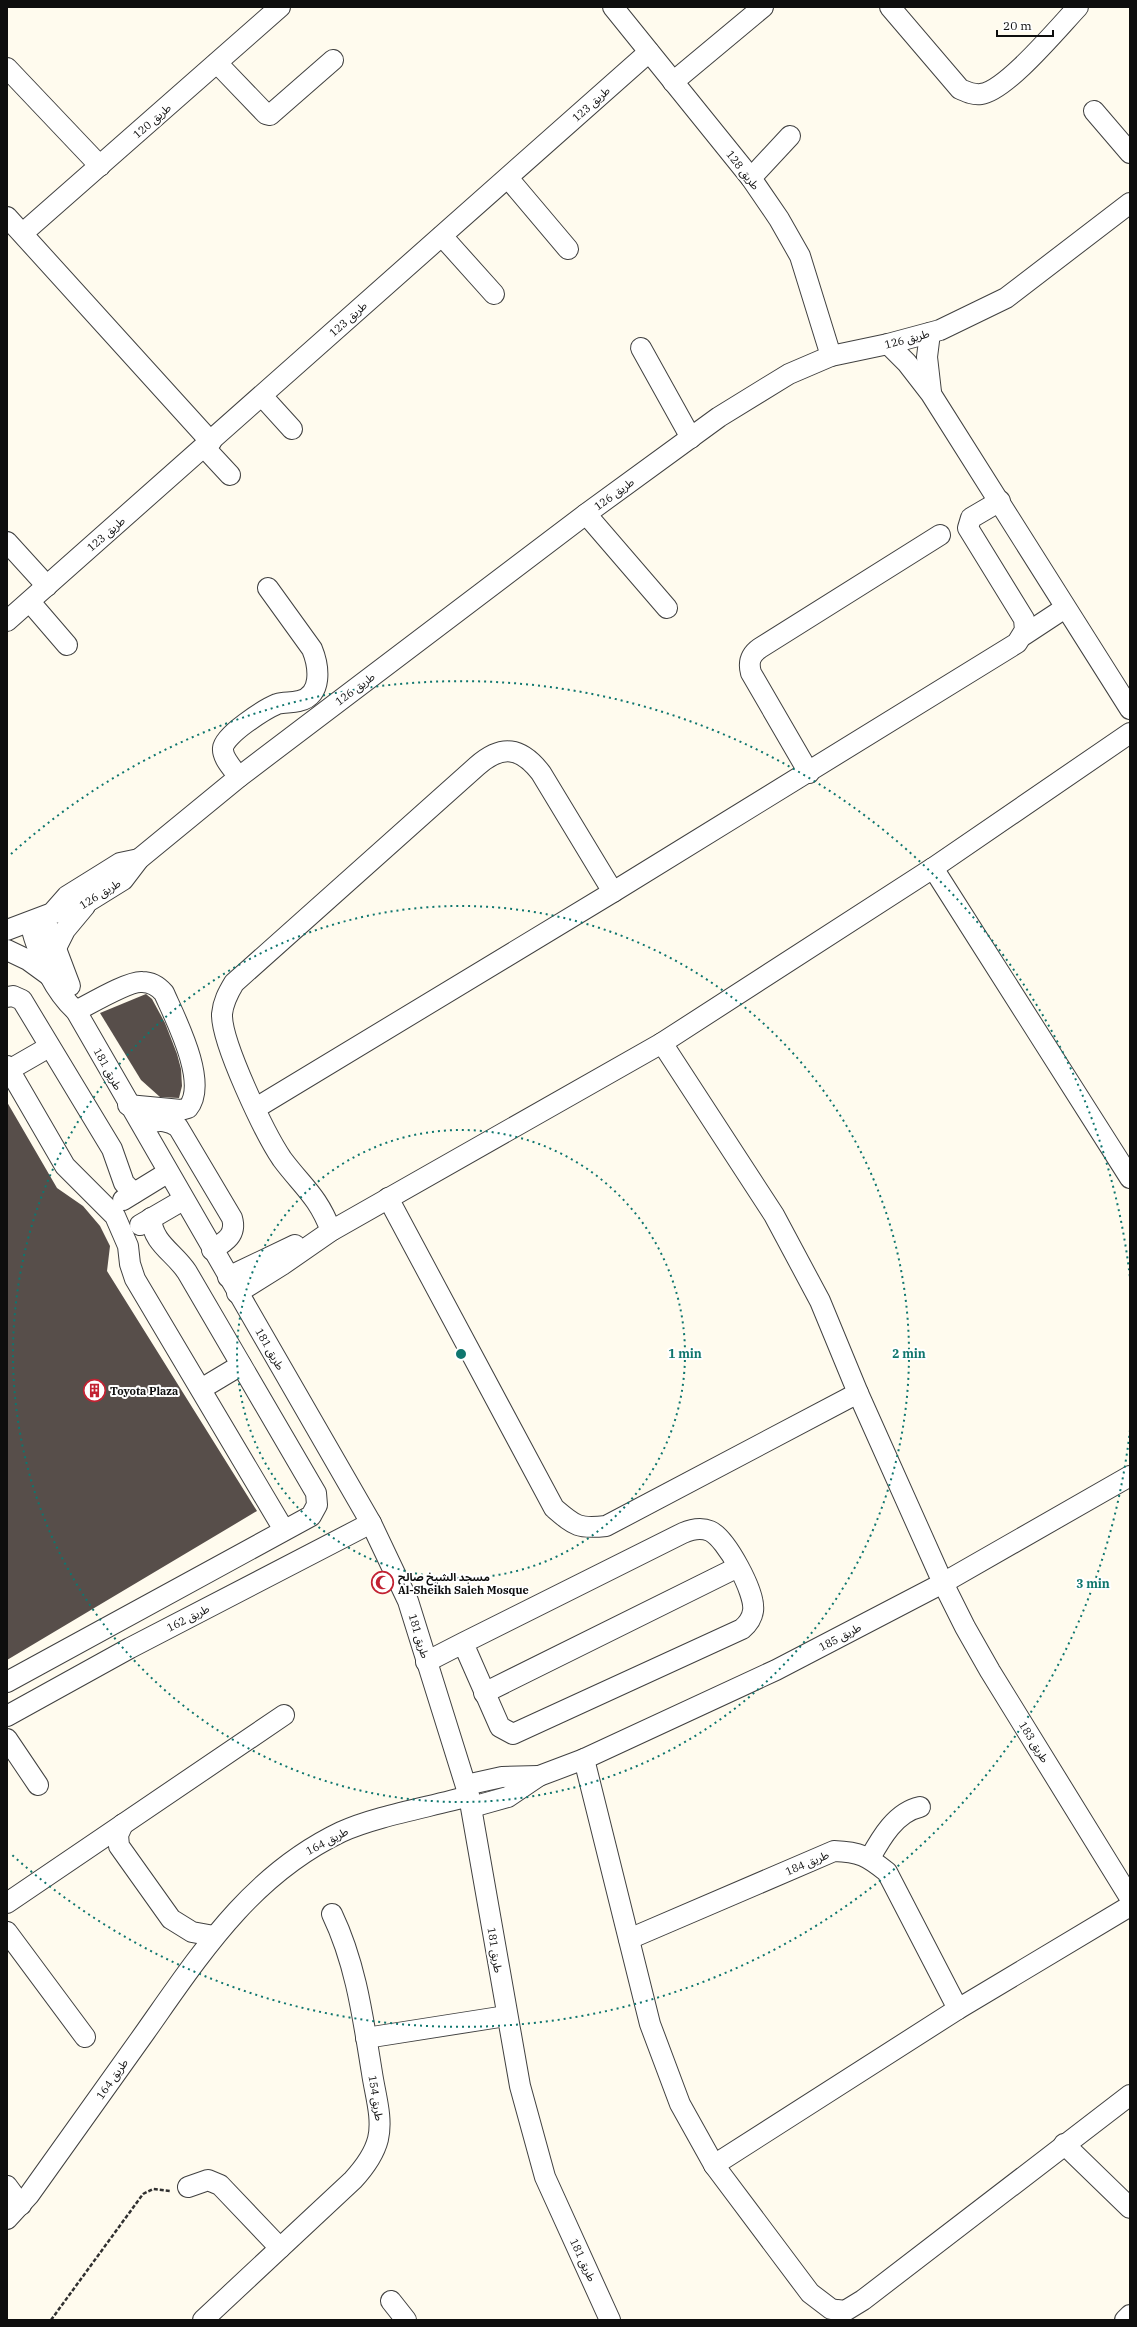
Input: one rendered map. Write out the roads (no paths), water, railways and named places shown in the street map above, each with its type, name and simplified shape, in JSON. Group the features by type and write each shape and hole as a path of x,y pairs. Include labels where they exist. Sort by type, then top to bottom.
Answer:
{"street":[{"name":"طريق 120","path":"23,234 280,7"},
{"name":"طريق 128","path":"613,7 751,178 779,219 800,256 831,356"},
{"path":"673,82 763,7"},
{"path":"890,7 960,89 971,94 981,94 1006,81 1078,7"},
{"name":"طريق 123","path":"7,621 649,52"},
{"path":"217,63 266,114 270,115 334,60"},
{"path":"7,68 100,166"},
{"path":"1094,111 1130,154"},
{"path":"751,178 790,136"},
{"path":"508,178 568,249"},
{"name":"طريق 126","path":"7,930 42,918 65,913 86,904 123,880 139,859 239,777 586,514 719,417 789,374 831,356 888,344 930,333 1006,298 1130,203"},
{"path":"7,217 208,444 230,475"},
{"path":"442,236 494,294"},
{"path":"930,333 927,357 931,394"},
{"path":"888,344 907,363 931,394 1130,709"},
{"path":"641,348 690,438"},
{"path":"262,396 292,428"},
{"path":"1000,501 971,518 968,528 1024,619 1024,635"},
{"path":"586,514 667,608"},
{"path":"809,772 751,673 749,667 752,656 760,648 940,535"},
{"path":"7,542 47,586"},
{"path":"239,777 224,754 223,748 227,738 272,706 306,698 311,694 317,680 317,664 312,649 268,588"},
{"path":"30,602 67,645"},
{"path":"256,1108 809,772 1017,643 1024,635 1065,608"},
{"path":"233,1285 276,1253 331,1231 662,1043 933,868 1130,733"},
{"path":"331,1231 314,1197 278,1152 229,1049 223,1031 222,1014 226,998 234,983 489,756 503,751 519,752 532,761 541,773 613,892"},
{"name":"طريق 126","path":"42,918 67,896 120,863 139,859"},
{"path":"933,868 1130,1178"},
{"path":"55,950 66,930 86,904"},
{"name":"طريق 181","path":"42,918 71,988 76,1011 128,1105 371,1524 408,1601 469,1796 506,2016 520,2086 545,2177 610,2320"},
{"name":"طريق 181","path":"42,918 38,949 51,977 66,1003 76,1011"},
{"path":"7,950 28,960 51,977"},
{"path":"76,1011 132,983 150,982 164,993 193,1064 193,1100 188,1108 181,1110 128,1105"},
{"path":"7,997 13,996 22,1000 112,1149 124,1183 134,1193"},
{"name":"طريق 183","path":"662,1043 774,1216 820,1301 858,1393 943,1583 990,1671 1130,1898"},
{"path":"49,1047 8,1068 65,1166 75,1178 109,1208 124,1234 134,1279 284,1530"},
{"path":"140,1125 162,1120 178,1127 184,1134 234,1224 231,1236 212,1250"},
{"path":"109,1208 167,1172"},
{"path":"388,1198 554,1508 571,1522 585,1529 606,1526 858,1393"},
{"path":"124,1234 183,1200"},
{"path":"7,1682 311,1516 315,1511 318,1499 182,1264 158,1241 154,1234 151,1218"},
{"path":"201,1389 241,1365"},
{"name":"طريق 185","path":"469,1796 502,1776 539,1776 584,1759 776,1670 943,1583 1130,1476"},
{"name":"طريق 162","path":"7,1716 130,1648 371,1524"},
{"path":"426,1662 463,1643 692,1530 706,1530 718,1536 725,1543 738,1567 753,1603 751,1617 742,1629 518,1733 508,1733 500,1727 463,1643"},
{"path":"228,1561 244,1589"},
{"path":"484,1693 738,1567"},
{"path":"7,1903 284,1715"},
{"path":"7,1739 38,1785"},
{"path":"584,1759 650,2024 680,2104 714,2164 810,2293 839,2315 863,2300 1064,2144 1130,2095"},
{"name":"طريق 164","path":"14,2212 214,1936 246,1900 272,1876 330,1838 368,1823 469,1796"},
{"path":"870,1858 887,1830 909,1810 920,1807"},
{"path":"123,1824 118,1835 119,1846 171,1919 192,1932 214,1936"},
{"name":"طريق 184","path":"629,1939 834,1851 854,1852 870,1858 887,1872 958,2008"},
{"path":"714,2164 958,2008 1130,1906"},
{"name":"طريق 154","path":"203,2320 353,2180 374,2151 380,2128 366,2038 351,1961 332,1914"},
{"path":"7,1932 85,2037"},
{"path":"366,2038 506,2016"},
{"path":"1064,2144 1130,2208"},
{"path":"188,2188 208,2180 220,2185 280,2248"},
{"path":"7,2186 14,2212"},
{"path":"391,2301 406,2320"},
{"path":"1125,2320 1130,2315"}],"place":[{"name":"Toyota Plaza","path":"95,1391"},
{"name":"مسجد الشيخ صالح Al-Sheikh Saleh Mosque","path":"383,1583"}]}
